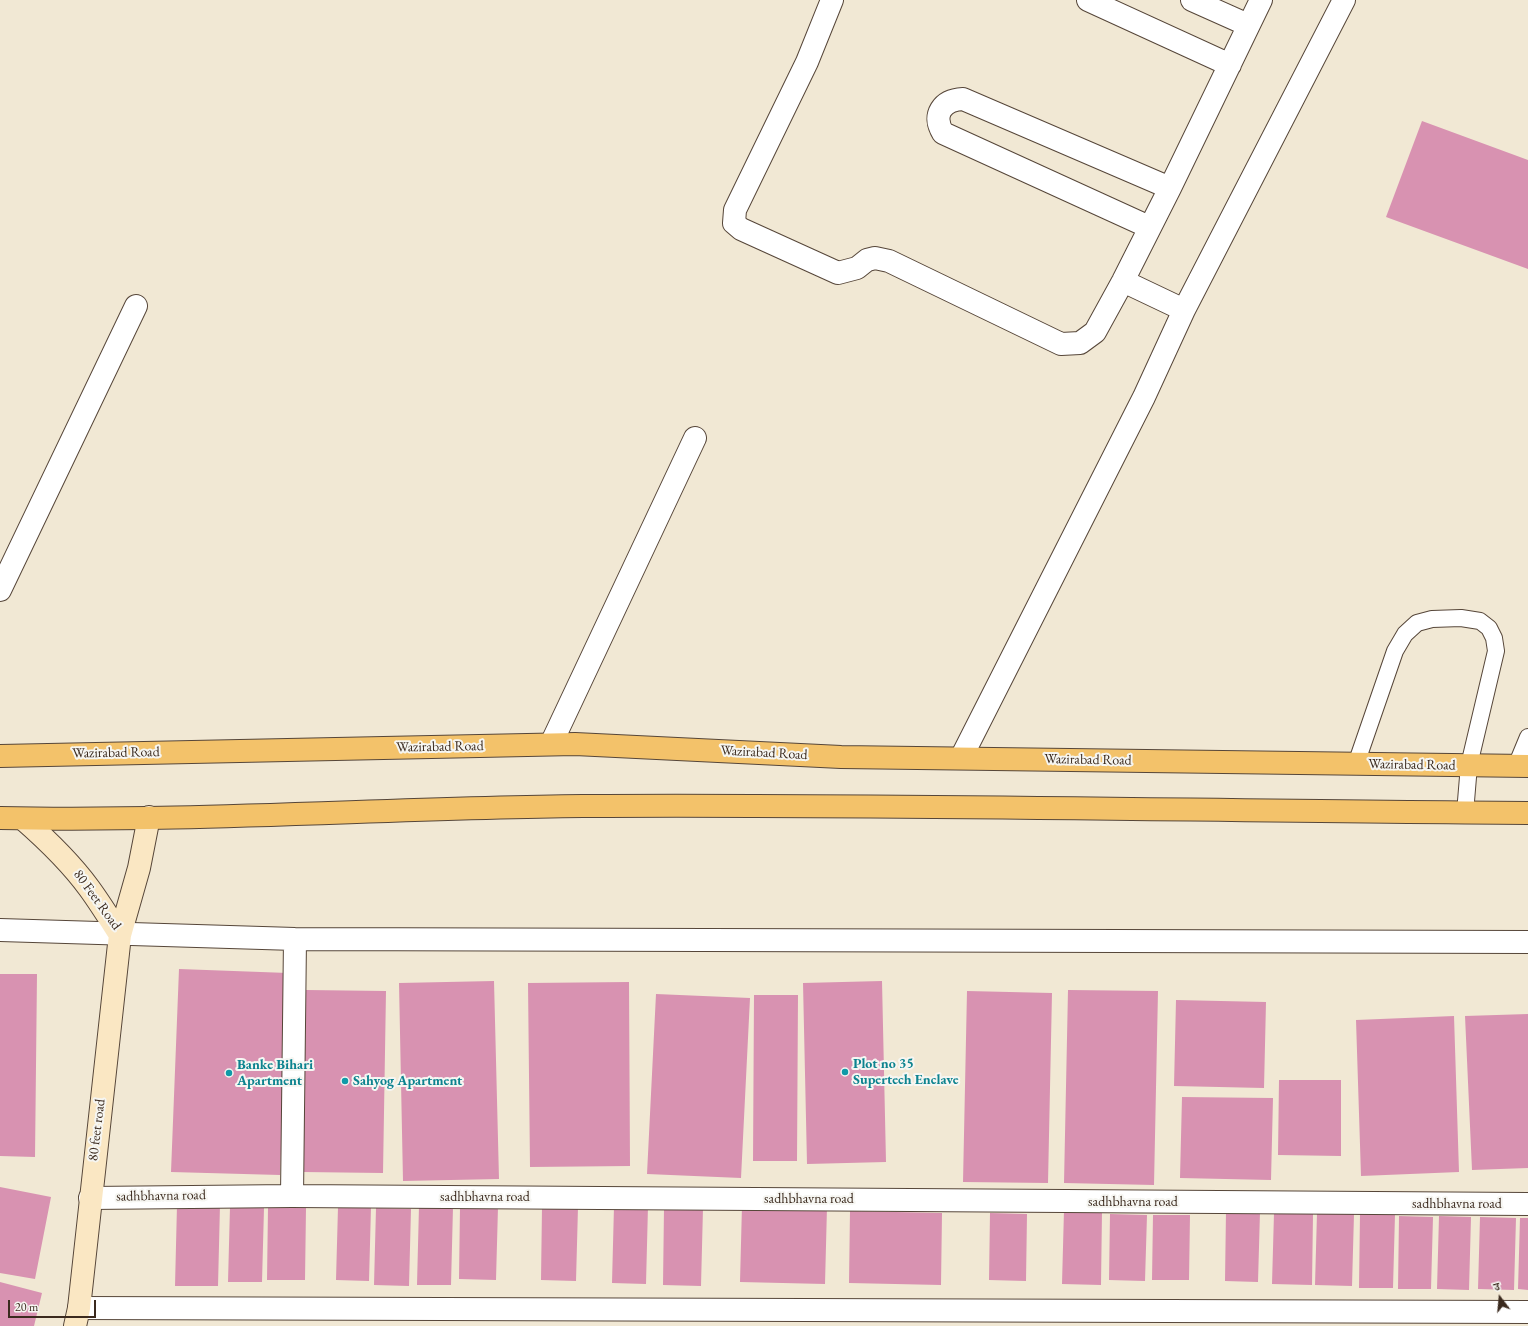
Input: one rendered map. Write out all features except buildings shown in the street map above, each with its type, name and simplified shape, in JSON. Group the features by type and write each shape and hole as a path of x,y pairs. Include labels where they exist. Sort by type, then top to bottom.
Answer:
{"highway":[{"name":"Wazirabad Road","path":"0,756 575,744 841,757 1522,766"},
{"path":"0,818 149,817 577,806 814,805 1528,813"}],"street":[{"path":"832,0 807,62 736,210 734,223 741,230 838,272 857,268 867,260 875,258 889,262 1061,344 1080,344 1095,332 1123,281 1170,188 1261,0"},
{"path":"1088,0 1230,65"},
{"path":"1192,0 1248,25"},
{"path":"961,758 1144,397 1184,310 1344,0"},
{"path":"1149,227 943,134 938,124 940,112 945,103 954,99 963,98 1170,188"},
{"path":"1123,281 1184,310"},
{"path":"0,590 136,306"},
{"path":"551,744 695,438"},
{"name":"80 Feet Road","path":"120,935 139,868 149,817"},
{"name":"80 Feet Road","path":"23,819 50,842 73,867 90,889 120,935"},
{"path":"0,930 120,935 295,939 1528,942"},
{"name":"80 feet road","path":"77,1317 120,935"},
{"path":"292,1196 295,939"},
{"name":"sadhbhavna road","path":"90,1198 292,1196 1528,1204"},
{"path":"77,1317 1528,1312"}],"lane":[{"path":"1356,764 1395,651 1405,634 1417,623 1432,619 1461,618 1480,621 1490,628 1494,638 1496,651 1469,765 1465,813"},
{"path":"1522,766 1528,737"}],"place":[{"name":"Plot no 35 Supertech Enclave","path":"845,1072"},
{"name":"Banke Bihari Apartment","path":"229,1073"},
{"name":"Sahyog Apartment","path":"345,1081"}]}
